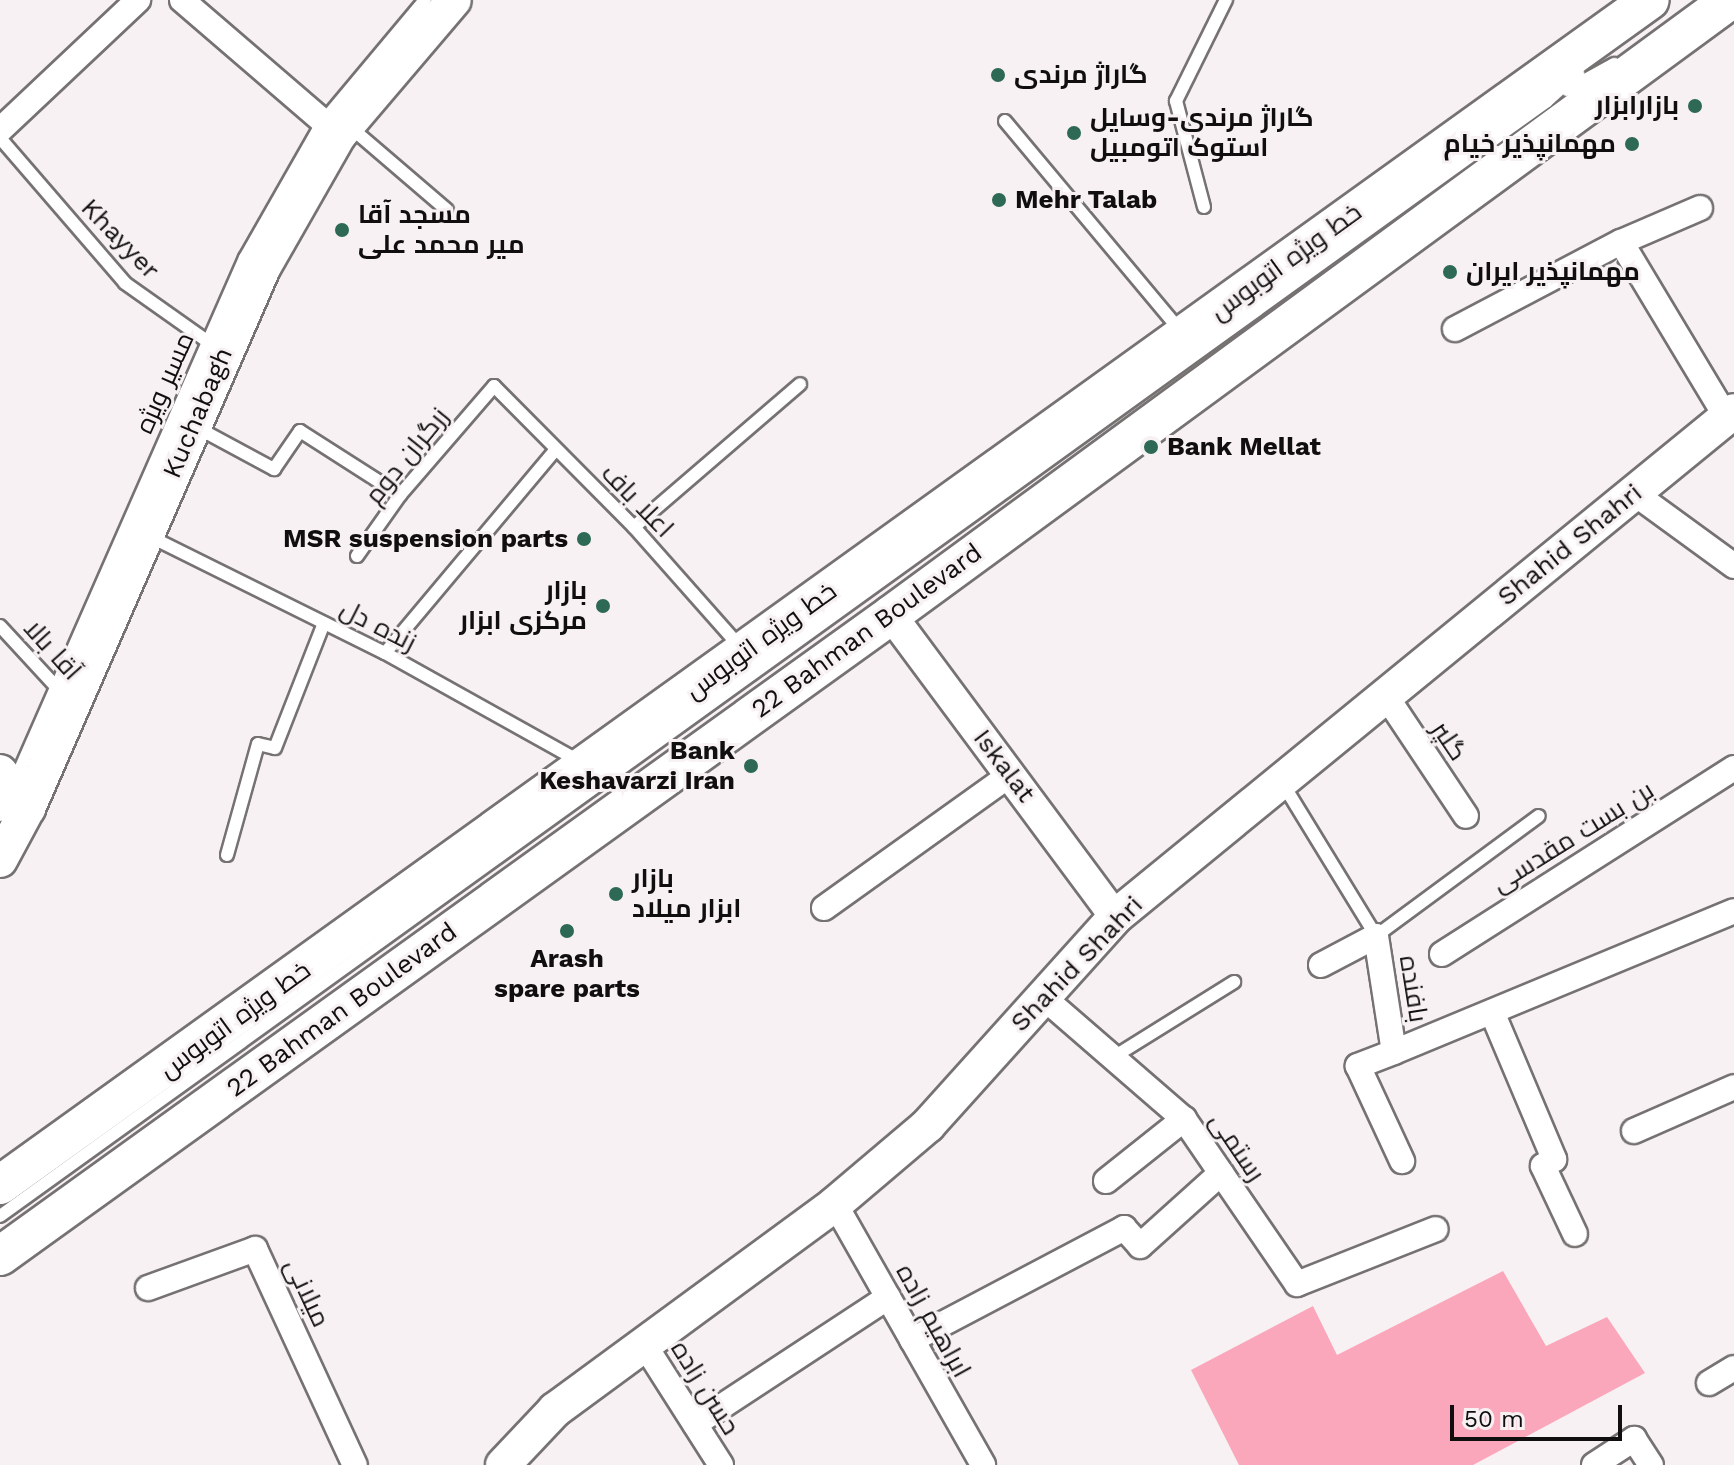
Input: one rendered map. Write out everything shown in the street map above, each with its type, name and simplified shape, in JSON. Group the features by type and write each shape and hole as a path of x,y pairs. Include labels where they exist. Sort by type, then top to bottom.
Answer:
{"main road":[{"name":"Kuchabagh","path":"0,860 10,796 65,696 146,534 193,426 215,347 263,268 336,128 454,0"},
{"path":"0,1185 1184,335 1629,10"},
{"name":"22 Bahman Boulevard","path":"0,1256 891,615 1675,38 1727,11"},
{"name":"Shahid Shahri","path":"503,1465 555,1410 642,1341 835,1204 928,1125 1115,917 1730,414"}],"street":[{"path":"0,130 138,0"},
{"path":"182,0 336,128"},
{"path":"1455,329 1621,242 1700,208"},
{"path":"1621,242 1730,414"},
{"path":"1634,493 1734,566"},
{"name":"Iskalat","path":"891,615 1115,917"},
{"name":"گلپر","path":"1386,696 1466,816"},
{"name":"بن بست مقدسی","path":"1442,954 1734,768"},
{"path":"824,908 1010,775"},
{"path":"1394,1052 1734,911"},
{"name":"بافنده","path":"1321,965 1376,936 1394,1052 1358,1066 1402,1161"},
{"name":"رستمی","path":"1043,997 1184,1119 1297,1284 1436,1229"},
{"path":"1492,1012 1554,1159 1543,1166 1575,1234"},
{"path":"1634,1131 1734,1087"},
{"path":"1106,1181 1184,1119"},
{"path":"912,1340 1124,1228 1140,1246 1221,1173"},
{"name":"ابراهیم زاده","path":"835,1204 983,1465"},
{"name":"میلانی","path":"148,1288 255,1249 355,1465"},
{"path":"695,1424 888,1297"},
{"name":"حسن زاده","path":"642,1341 721,1465"},
{"path":"1709,1383 1734,1368"},
{"path":"1594,1465 1634,1439 1651,1465"}],"lane":[{"path":"425,0 336,128 447,210"},
{"path":"1204,207 1176,101 1226,0"},
{"path":"1547,101 1659,0"},
{"path":"1547,101 1727,11"},
{"name":"خط ویژه اتوبوس","path":"0,1216 1547,101"},
{"path":"1005,121 1184,335"},
{"name":"Khayyer","path":"0,138 125,283 215,347"},
{"name":"مسیر ویژه","path":"65,696 215,347"},
{"path":"634,527 800,384"},
{"name":"اعلا باف","path":"494,386 634,527 743,651"},
{"name":"زرگران دوم","path":"357,556 400,495 494,386"},
{"path":"193,426 274,469 300,431 400,495"},
{"path":"385,653 556,449"},
{"name":"زنده دل","path":"146,534 385,653 585,765"},
{"path":"227,855 258,744 275,748 324,623"},
{"name":"آقا بالا","path":"0,626 65,696"},
{"name":"بافنده","path":"1281,781 1376,936 1539,816"},
{"path":"1112,1058 1234,982"}],"shaded area":[{"path":"1503,1271 1546,1346 1607,1317 1645,1373 1473,1465 1239,1465 1191,1370 1313,1306 1337,1355"}],"place":[{"name":"گاراژ مرندی","path":"998,75"},
{"name":"بازارابزار","path":"1695,106"},
{"name":"گاراژ مرندی-وسایل استوک اتومبیل","path":"1074,133"},
{"name":"مهمانپذیر خیام","path":"1632,144"},
{"name":"Mehr Talab","path":"999,200"},
{"name":"مسجد آقا میر محمد علی","path":"342,230"},
{"name":"مهمانپذیر ایران","path":"1450,272"},
{"name":"Bank Mellat","path":"1151,447"},
{"name":"MSR suspension parts","path":"584,539"},
{"name":"بازار مرکزی ابزار","path":"603,606"},
{"name":"Bank Keshavarzi Iran","path":"751,766"},
{"name":"بازار ابزار میلاد","path":"616,894"},
{"name":"Arash spare parts","path":"567,931"}]}
